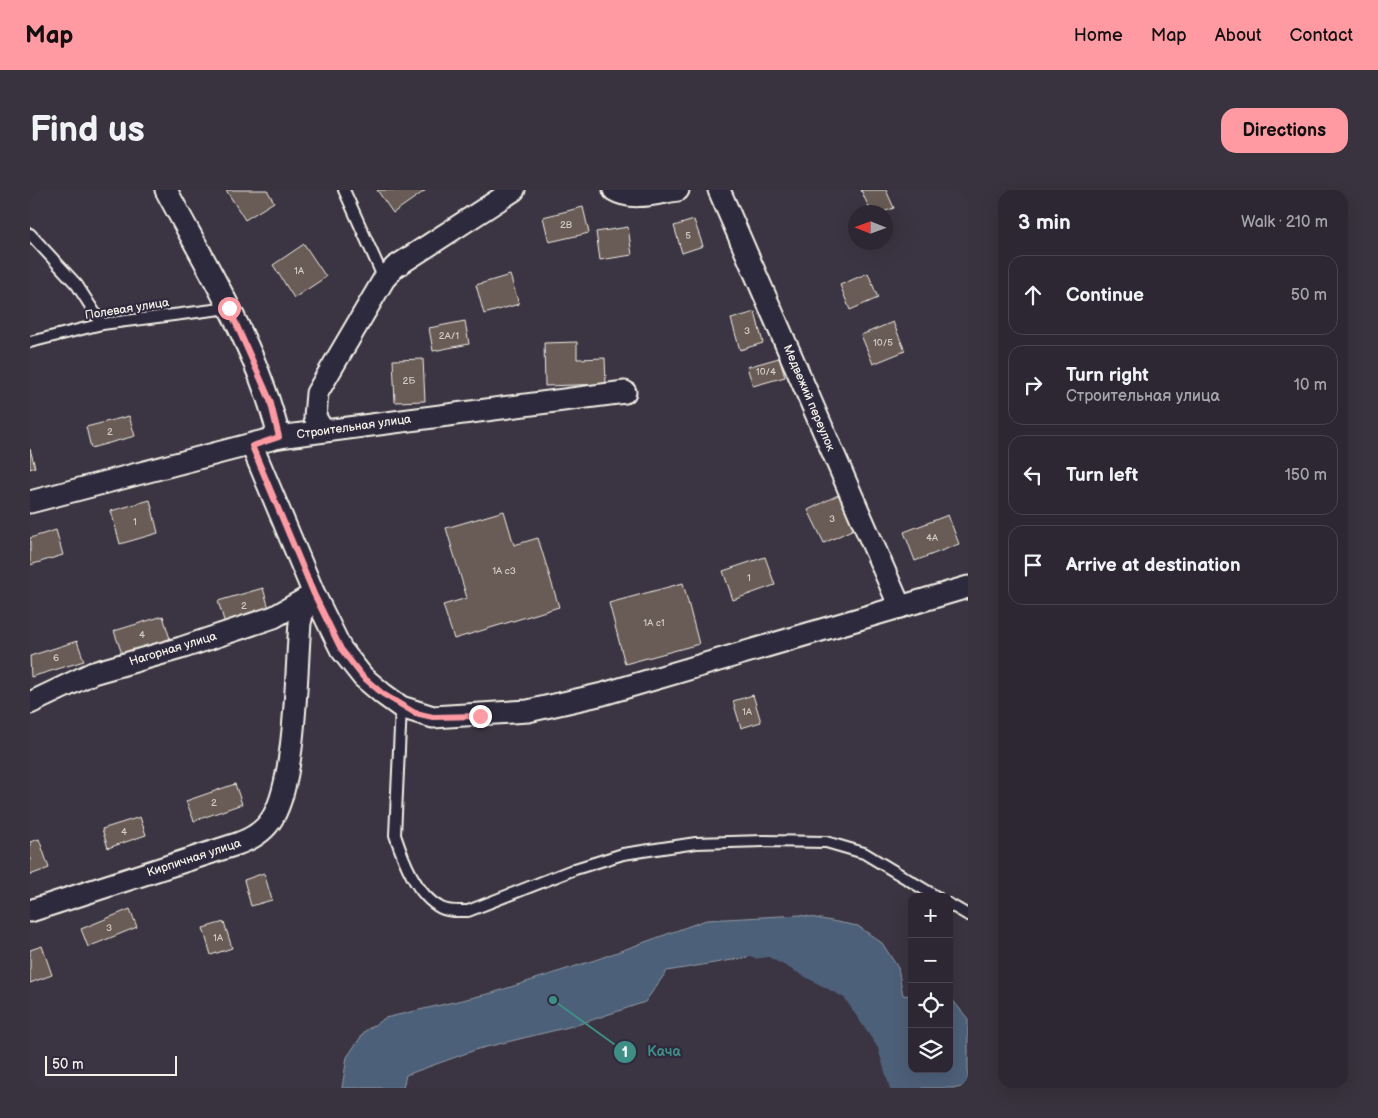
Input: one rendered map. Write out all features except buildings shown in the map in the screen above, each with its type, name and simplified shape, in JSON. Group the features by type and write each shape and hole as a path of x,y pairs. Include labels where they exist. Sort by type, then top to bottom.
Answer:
{"street":[{"path":"166,190 229,308 270,400 279,437"},
{"path":"323,430 315,417 317,393 384,279 395,267 514,190"},
{"path":"614,190 621,194 633,196 678,190"},
{"name":"Медвежий переулок","path":"719,190 900,607"},
{"name":"Строительная улица","path":"30,502 252,446 279,437 625,392"},
{"path":"252,446 314,594 341,649 363,677 401,706 433,717 528,711 603,694 968,587"},
{"name":"Нагорная улица","path":"30,702 93,673 182,648 274,617 314,594"},
{"name":"Кирпичная улица","path":"30,911 237,844 251,839 261,832 273,817 283,792 291,738 300,623 304,606 314,594"}],"lane":[{"path":"344,190 384,279"},
{"path":"30,234 78,285 102,324"},
{"name":"Полевая улица","path":"30,342 102,324 229,308"},
{"path":"401,706 395,835 400,851 416,883 430,900 441,908 456,912 468,911 575,869 623,854 696,843 826,842 864,853 930,893"},
{"path":"953,906 968,915"}],"water":[{"path":"800,915 858,926 882,943 898,968 903,995 908,996 908,1073 953,1073 953,1000 968,1019 968,1088 899,1088 895,1033 887,1010 858,974 820,957 771,951 744,958 667,971 645,1002 577,1025 478,1049 406,1075 403,1088 342,1088 347,1057 365,1031 385,1018 492,993 598,959 706,920"}],"waterway":[{"path":"757,943 772,941 855,986 892,1041 906,1088"}],"place":[{"name":"Кача","path":"553,1000"}],"route":[{"path":"229,308 270,400 279,437 252,446 314,594 341,649 363,677 383,694 415,713 433,717 480,716"}]}
